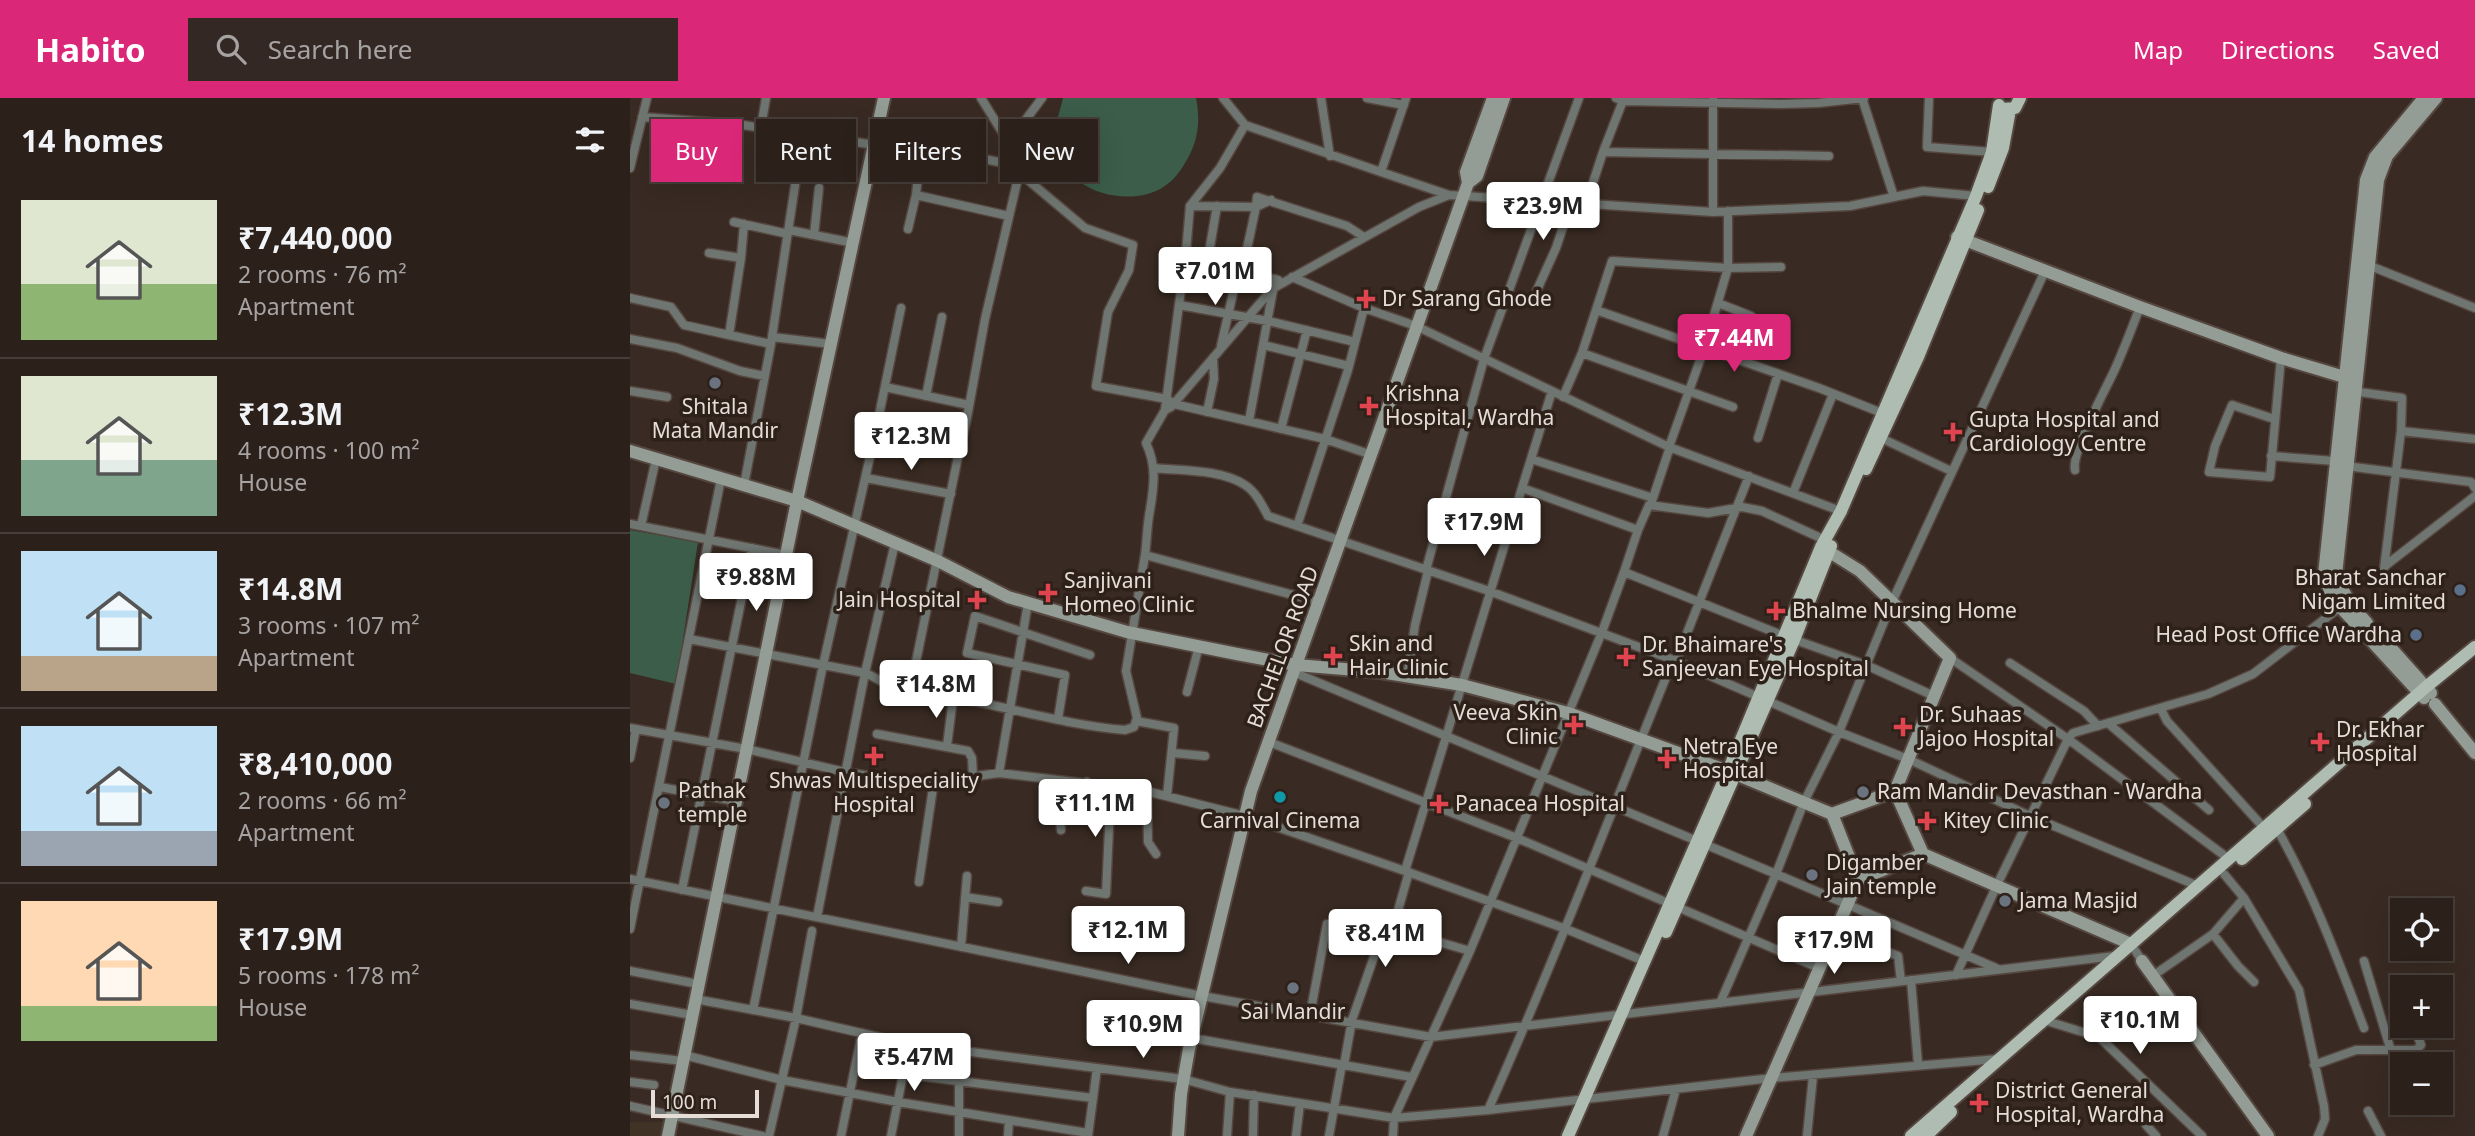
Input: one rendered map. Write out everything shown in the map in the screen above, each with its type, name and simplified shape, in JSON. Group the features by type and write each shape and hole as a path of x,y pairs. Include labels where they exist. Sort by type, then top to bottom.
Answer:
{"main road":[{"path":"2002,104 2018,106 2020,98"},
{"path":"1568,1136 1588,1098 1702,842 1827,546 1881,439 1918,357 1992,152 2002,104"},
{"path":"1843,512 1882,413 2000,156 2002,104"},
{"path":"2427,695 2475,647"},
{"path":"1911,1136 2118,956 2136,952 2198,886 2229,859 2475,658"},
{"path":"1926,1136 2003,1058 2136,952 2280,820"},
{"path":"1625,1014 1644,961 1673,907"},
{"path":"1577,1136 1588,1098"}],"street":[{"path":"630,168 633,141 647,98"},
{"path":"762,119 766,98"},
{"path":"880,119 884,98"},
{"path":"981,98 1017,156 1024,122 1042,98"},
{"path":"1223,98 1245,125 1330,156 1462,197 1713,212 1850,206 1923,191 1976,196"},
{"path":"1321,98 1330,156"},
{"path":"1367,98 1405,101 1381,172"},
{"name":"BACHELOR ROAD","path":"1468,183 1466,172 1493,98"},
{"name":"BACHELOR ROAD","path":"1178,1136 1183,1079 1251,791 1462,197 1468,183 1477,176 1504,98"},
{"path":"1407,677 1427,570 1484,359 1579,98"},
{"path":"1586,204 1621,99 1793,103 1863,98 1894,197"},
{"path":"1929,98 1927,147 1992,152"},
{"path":"2424,98 2375,156 2367,180 2341,463 2325,575 2330,592 2427,695 2475,753"},
{"path":"2349,385 2378,180 2387,156 2436,98"},
{"path":"1713,100 1713,212"},
{"path":"642,117 756,127"},
{"path":"1170,401 1190,205 1220,168 1245,125"},
{"path":"1603,152 1829,156"},
{"path":"668,1136 797,501 870,170"},
{"path":"744,485 765,376 796,182"},
{"path":"908,229 917,182"},
{"path":"910,691 985,319 1017,182"},
{"path":"1030,182 1085,228 1133,245 1129,270 1108,312 1096,386 1325,439 1372,455"},
{"path":"814,235 819,188"},
{"path":"916,195 1009,216"},
{"path":"689,639 865,673 895,688 910,691 1125,730 1134,727 1136,721 1133,695 1126,671 1155,484 1152,455 1146,443 1170,401 1213,358 1272,289 1419,207 1449,195"},
{"path":"1220,349 1257,197 1347,226 1364,237"},
{"path":"1537,290 1571,203"},
{"path":"1190,205 1256,207"},
{"path":"1207,264 1217,206"},
{"path":"1392,1136 1394,1118 1470,951 1602,632 1648,505 1652,502 1704,349 1728,268 1728,211"},
{"path":"734,222 854,243"},
{"path":"729,335 744,224"},
{"path":"1961,238 2349,385 2402,398 2384,577"},
{"path":"709,253 741,258"},
{"path":"1185,259 1275,279 1289,279 1416,326 1669,447 1843,512"},
{"path":"1563,397 1582,353 1612,261 1728,268 1781,267"},
{"path":"2368,265 2475,308"},
{"path":"1720,1003 1804,802 1839,732 1892,602 2045,271"},
{"path":"1249,421 1275,279"},
{"path":"630,298 670,306 684,325 729,335 831,345"},
{"path":"1718,303 1751,316"},
{"path":"1179,304 1268,321 1355,342"},
{"path":"2075,470 2074,461 2140,307"},
{"path":"753,1010 823,665 901,308"},
{"path":"1297,526 1349,366 1364,308"},
{"path":"1596,310 1882,413"},
{"path":"926,396 942,317"},
{"path":"1282,429 1307,330"},
{"path":"630,339 677,348 740,371 765,376"},
{"path":"1263,345 1349,366"},
{"path":"1582,353 1733,407"},
{"path":"1207,412 1214,379 1213,358"},
{"path":"2274,419 2232,405 2208,472 2270,477 2281,358"},
{"path":"1758,438 1778,374"},
{"path":"885,387 969,405"},
{"path":"630,391 667,397"},
{"path":"1329,1136 1352,1023 1378,945 1391,928 1489,591 1552,391"},
{"path":"1793,493 1833,394"},
{"path":"876,430 960,447"},
{"path":"2400,432 2475,439"},
{"path":"1881,439 1951,471"},
{"path":"630,451 797,501 938,561 1008,597 1131,633 1295,669 1407,677 1462,685 1568,713 1732,773 1832,814 1895,791"},
{"path":"2271,456 2471,482 2475,488"},
{"path":"641,526 656,459"},
{"path":"1531,459 1652,502 1708,513 1742,507 1762,511 1827,546 1860,571 1950,658 2068,739 2229,859"},
{"path":"1153,468 1216,475 1246,485 1256,495 1268,516 1489,591 1674,660 1908,759 2030,816 2198,886"},
{"path":"1488,1110 1566,929 1639,739 1749,477"},
{"path":"866,478 951,494"},
{"path":"630,929 721,479"},
{"path":"1521,488 1638,530"},
{"path":"2385,566 2475,496"},
{"path":"630,524 786,555"},
{"path":"817,917 865,673 895,543"},
{"path":"681,890 752,548"},
{"path":"1145,555 1319,602"},
{"path":"1624,572 1789,638 1866,665 1934,696"},
{"path":"999,772 1028,603"},
{"path":"1956,975 2030,816 2073,733 2208,694 2253,674 2344,604"},
{"path":"1058,719 1065,676 968,653 975,616 1090,655"},
{"path":"1187,692 1199,646"},
{"path":"1950,658 1895,791 1923,854 2136,952 2268,1136"},
{"path":"2010,663 2084,711 2098,726"},
{"path":"1295,669 1999,970"},
{"path":"947,746 953,698"},
{"path":"2161,709 2167,721 2280,820 2323,919 2364,1028"},
{"path":"1136,721 1174,728 1167,796"},
{"path":"2108,723 2209,810"},
{"path":"630,758 633,729 905,782 999,772 1147,791 1245,816 1566,929 1644,961"},
{"path":"877,734 968,751 972,758 974,776"},
{"path":"1269,742 1517,838 1819,968"},
{"path":"1173,753 1205,756"},
{"path":"919,882 934,781"},
{"path":"1061,830 1060,819 1084,804 1087,782"},
{"path":"1086,891 1107,894 1111,785"},
{"path":"660,787 735,801"},
{"path":"1147,791 1147,842 1156,854"},
{"path":"1832,814 1858,880"},
{"path":"1746,1136 1858,880 1923,854"},
{"path":"2224,874 2244,898 2299,990 2324,1106 2325,1119 2318,1136"},
{"path":"961,947 967,876"},
{"path":"630,879 1202,996 1431,1037 2118,956"},
{"path":"965,897 999,902"},
{"path":"2154,975 2213,933 2244,898"},
{"path":"1310,1015 1327,924"},
{"path":"1391,928 1470,951"},
{"path":"769,1136 796,1018 812,931"},
{"path":"1835,932 1898,956 1906,981 1918,1064"},
{"path":"2213,933 2254,982"},
{"path":"2364,961 2390,1051"},
{"path":"630,971 698,984"},
{"path":"695,999 796,1018 909,1044 1183,1079 1230,1092 1394,1118 1772,1078 2003,1058"},
{"path":"630,1004 692,1015"},
{"path":"2050,1022 2099,1037 2202,1136"},
{"path":"841,1136 862,1033"},
{"path":"1192,1038 1411,1077"},
{"path":"2314,1065 2356,1051 2416,1050 2420,1047 2417,1038"},
{"path":"891,1136 909,1044"},
{"path":"959,1051 959,1136"},
{"path":"630,1055 683,1058 898,1102 1088,1134 1097,1068"},
{"path":"903,1074 1093,1098"},
{"path":"1807,1136 1813,1076"},
{"path":"630,1082 654,1085"},
{"path":"1663,1136 1676,1089"},
{"path":"1227,1136 1230,1092"},
{"path":"1253,1136 1254,1095"},
{"path":"1296,1136 1300,1103"},
{"path":"630,1106 762,1136"},
{"path":"2368,1111 2381,1136"},
{"path":"1008,1136 1009,1121"},
{"path":"2146,1125 2155,1136"}],"shaded area":[{"path":"630,1122 664,1122 660,1136 630,1136"}],"green space":[{"path":"1063,98 1196,98 1198,127 1195,142 1178,174 1162,188 1130,197 1095,190 1080,182 1098,182 1098,119 1058,119"},
{"path":"630,530 698,542 676,684 630,673"}],"place":[{"name":"Dr Sarang Ghode","path":"1366,299"},
{"name":"Shitala Mata Mandir","path":"715,383"},
{"name":"Krishna Hospital, Wardha","path":"1369,406"},
{"name":"Gupta Hospital and Cardiology Centre","path":"1953,432"},
{"name":"Bharat Sanchar Nigam Limited","path":"2460,590"},
{"name":"Sanjivani Homeo Clinic","path":"1048,593"},
{"name":"Jain Hospital","path":"977,600"},
{"name":"Bhalme Nursing Home","path":"1776,611"},
{"name":"Head Post Office Wardha","path":"2416,635"},
{"name":"Skin and Hair Clinic","path":"1333,656"},
{"name":"Dr. Bhaimare's Sanjeevan Eye Hospital","path":"1626,657"},
{"name":"Veeva Skin Clinic","path":"1574,725"},
{"name":"Dr. Suhaas Jajoo Hospital","path":"1903,727"},
{"name":"Dr. Ekhar Hospital","path":"2320,742"},
{"name":"Shwas Multispeciality Hospital","path":"874,756"},
{"name":"Netra Eye Hospital","path":"1667,759"},
{"name":"Ram Mandir Devasthan - Wardha","path":"1863,792"},
{"name":"Carnival Cinema","path":"1280,797"},
{"name":"Pathak temple","path":"664,803"},
{"name":"Panacea Hospital","path":"1439,804"},
{"name":"Kitey Clinic","path":"1927,821"},
{"name":"Digamber Jain temple","path":"1812,875"},
{"name":"Jama Masjid","path":"2005,901"},
{"name":"Sai Mandir","path":"1293,988"},
{"name":"District General Hospital, Wardha","path":"1979,1103"}]}
